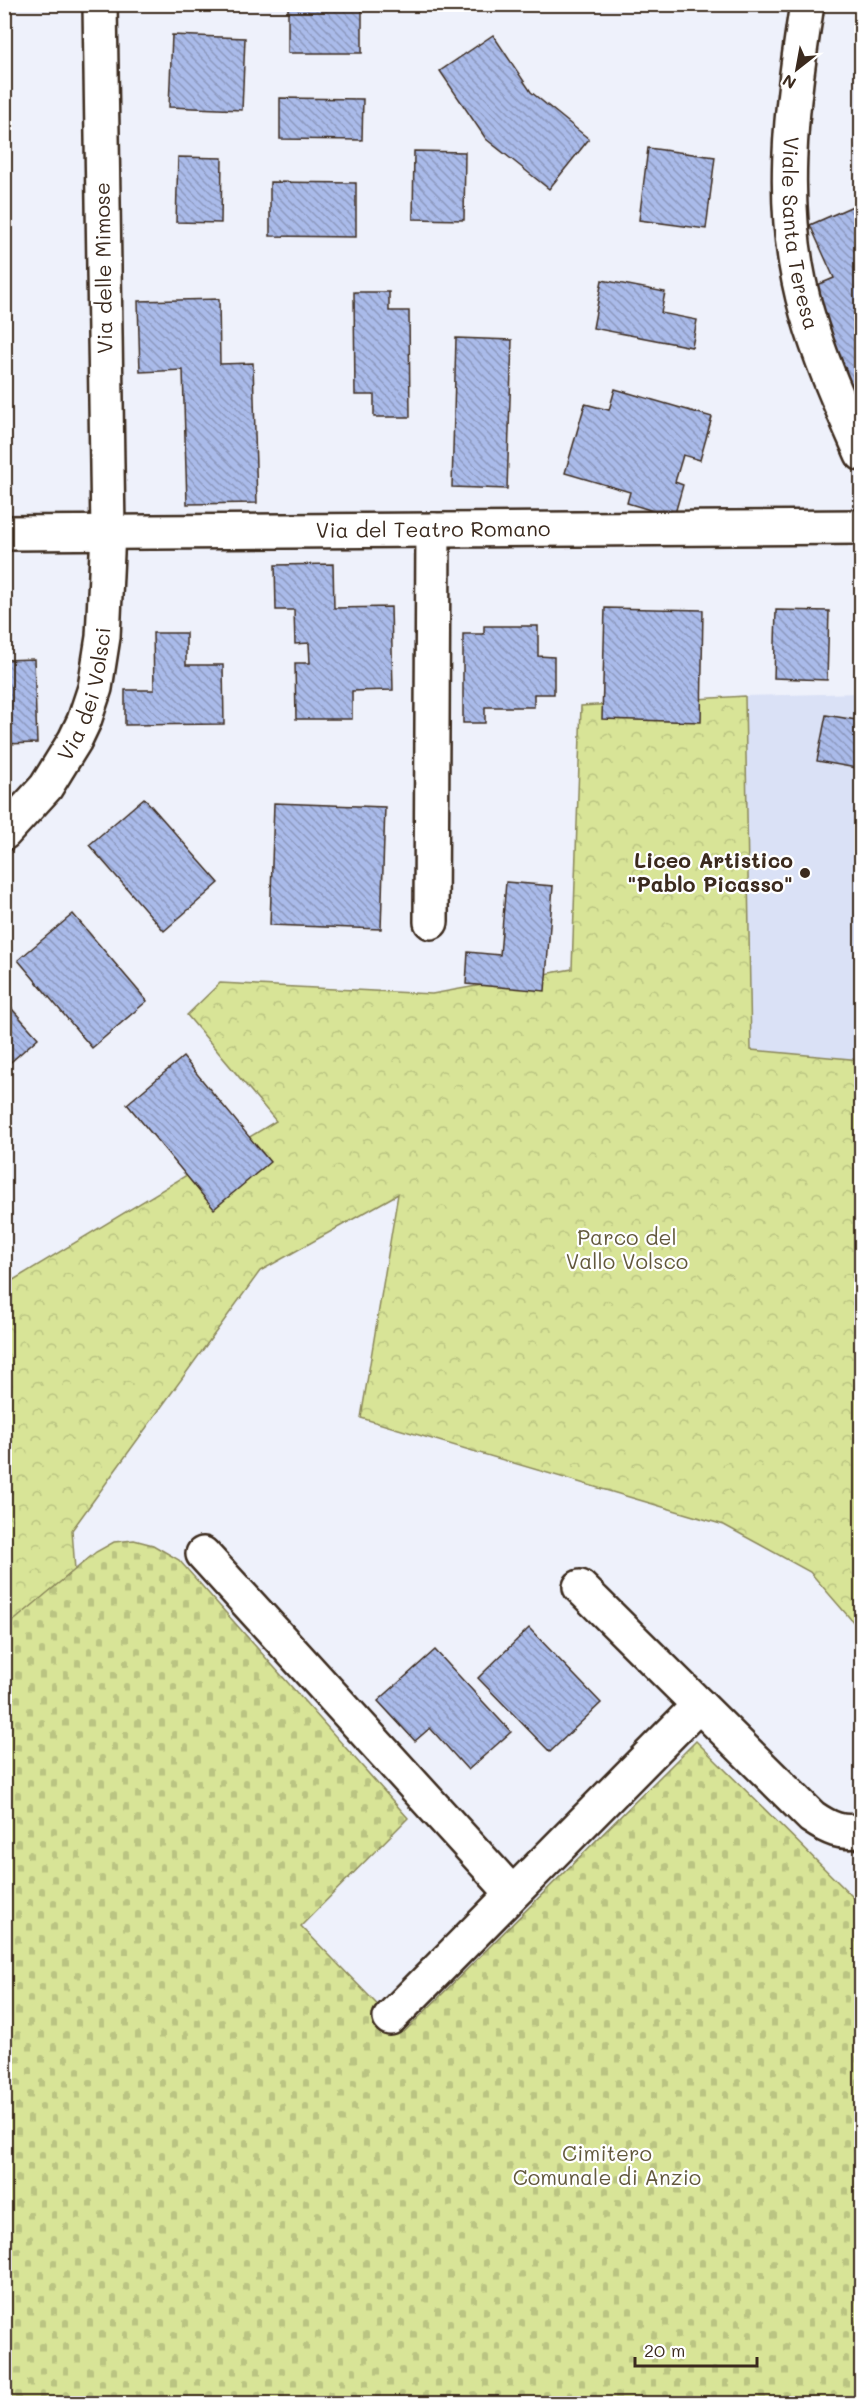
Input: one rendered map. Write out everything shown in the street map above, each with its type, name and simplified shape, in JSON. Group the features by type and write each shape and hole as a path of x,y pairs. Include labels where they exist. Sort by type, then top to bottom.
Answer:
{"street":[{"name":"Via delle Mimose","path":"100,4 108,532"},
{"name":"Viale Santa Teresa","path":"807,4 790,129 788,166 790,223 796,265 807,313 822,358 861,454"},
{"name":"Via del Teatro Romano","path":"4,533 861,527"},
{"path":"430,922 433,530"},
{"name":"Via dei Volsci","path":"4,833 46,788 67,755 84,721 95,688 102,646 108,532"},
{"path":"203,1554 512,1893"},
{"path":"580,1587 812,1816 835,1830 843,1832 861,1830"},
{"path":"390,2019 699,1705"}],"shaded area":[{"name":"Liceo Artistico \"Pablo Picasso\"","path":"861,693 861,1060 751,1050 745,696"}],"green space":[{"name":"Parco del Vallo Volsco","path":"745,696 751,1050 861,1060 861,1631 810,1572 724,1525 361,1418 398,1194 260,1271 72,1530 75,1570 5,1629 5,1285 276,1121 187,1015 220,983 432,994 572,969 581,706"},
{"name":"Cimitero Comunale di Anzio","path":"134,1540 153,1545 179,1560 408,1818 301,1926 404,2032 696,1741 861,1905 861,2403 5,2403 4,1629 96,1552 114,1542"}],"building":[{"path":"288,4 362,4 362,53 288,53"},
{"path":"172,35 245,38 242,110 169,107"},
{"path":"493,35 531,92 589,139 549,189 486,139 440,71"},
{"path":"280,98 363,99 362,140 280,139"},
{"path":"648,148 715,157 706,229 639,220"},
{"path":"414,151 465,152 464,220 413,219"},
{"path":"178,157 222,158 221,223 176,222"},
{"path":"270,182 356,183 356,237 270,236"},
{"path":"862,202 862,409 808,289 834,278 810,225"},
{"path":"602,280 665,292 661,313 697,320 692,347 593,328"},
{"path":"354,292 389,292 389,311 409,311 410,417 374,417 374,395 355,395"},
{"path":"219,299 220,364 253,363 257,503 187,504 183,370 140,372 138,301"},
{"path":"456,338 512,340 507,489 452,487"},
{"path":"615,389 712,417 700,460 683,455 675,482 683,485 674,517 627,503 630,492 565,473 585,404 609,410"},
{"path":"333,564 334,608 391,607 393,690 352,691 352,719 296,719 295,663 310,663 309,643 295,644 294,610 276,610 275,565"},
{"path":"605,608 703,610 701,722 602,719"},
{"path":"776,610 829,611 827,680 774,678"},
{"path":"484,626 538,626 538,656 554,657 554,694 534,694 534,707 485,707 485,723 463,723 463,634 484,634"},
{"path":"153,633 186,633 186,665 223,665 224,724 125,725 125,690 154,690"},
{"path":"34,659 37,743 4,744 4,660"},
{"path":"826,715 862,721 862,769 817,761"},
{"path":"144,798 219,883 164,931 89,845"},
{"path":"274,803 385,807 381,929 270,925"},
{"path":"506,882 553,886 545,991 466,984 468,952 500,955"},
{"path":"73,914 147,1001 92,1048 18,960"},
{"path":"4,1000 38,1038 4,1068"},
{"path":"183,1057 270,1162 214,1209 127,1104"},
{"path":"529,1628 601,1703 550,1752 478,1678"},
{"path":"435,1650 511,1732 468,1770 430,1728 415,1741 378,1701"}],"place":[{"name":"Liceo Artistico \"Pablo Picasso\"","path":"805,873"}]}
